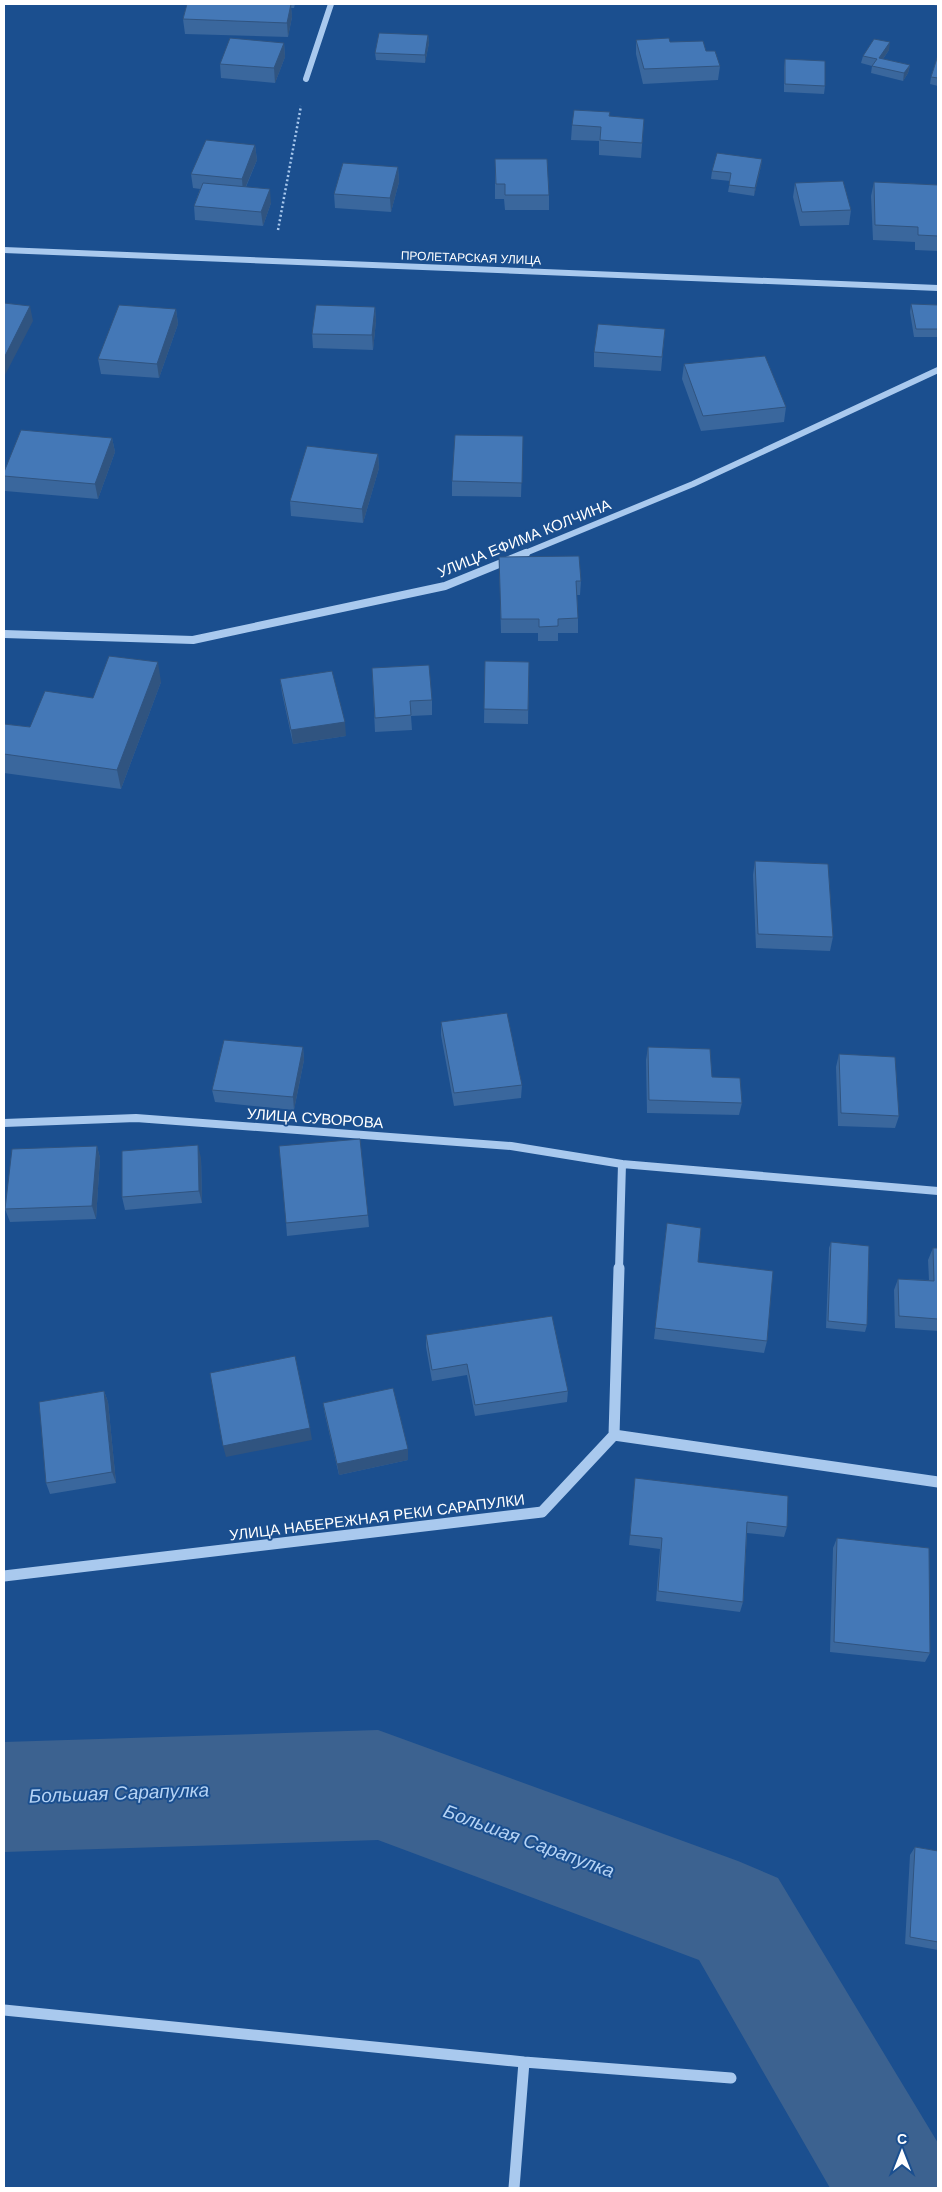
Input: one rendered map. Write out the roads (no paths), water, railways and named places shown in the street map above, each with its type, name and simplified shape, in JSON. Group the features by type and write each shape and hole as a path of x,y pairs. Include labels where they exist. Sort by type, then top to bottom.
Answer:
{"street":[{"path":"306,79 331,4"},
{"name":"ПРОЛЕТАРСКАЯ УЛИЦА","path":"4,250 938,288"},
{"name":"УЛИЦА ЕФИМА КОЛЧИНА","path":"4,634 193,640 445,586 693,484 938,370"},
{"name":"УЛИЦА СУВОРОВА","path":"4,1123 136,1118 511,1146 622,1164"},
{"path":"938,1191 622,1164 614,1435 938,1482"},
{"name":"УЛИЦА НАБЕРЕЖНАЯ РЕКИ САРАПУЛКИ","path":"4,1576 542,1512 614,1435"},
{"path":"4,2010 524,2062 731,2078"},
{"path":"514,2188 524,2062"}],"waterway":[{"name":"Большая Сарапулка","path":"4,1797 378,1785 738,1918 897,2188"}]}
